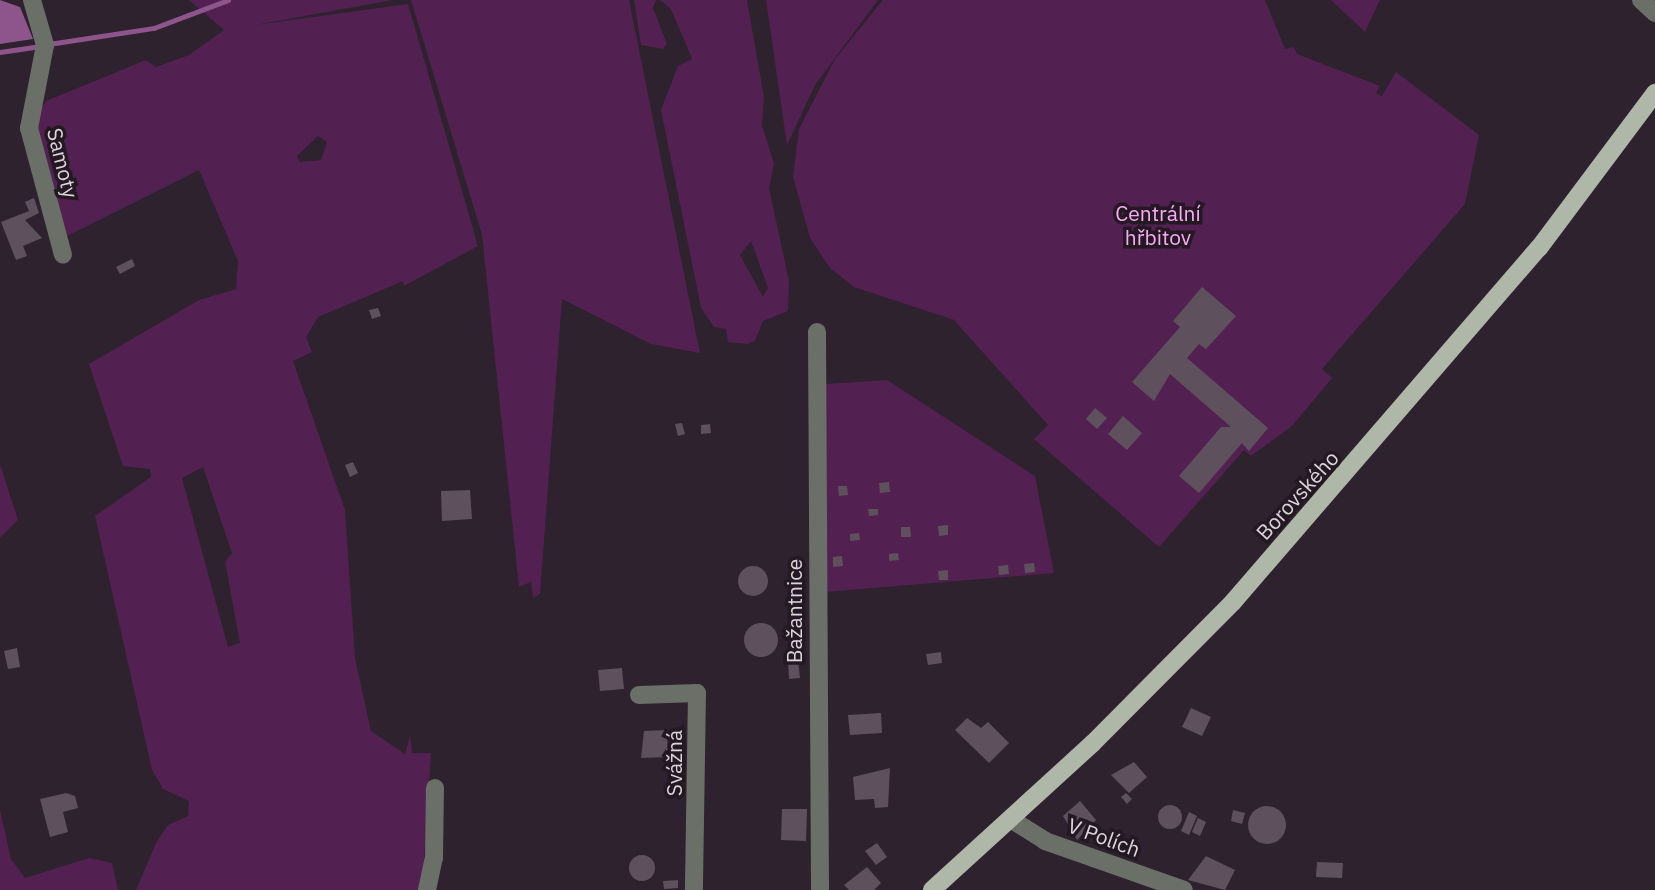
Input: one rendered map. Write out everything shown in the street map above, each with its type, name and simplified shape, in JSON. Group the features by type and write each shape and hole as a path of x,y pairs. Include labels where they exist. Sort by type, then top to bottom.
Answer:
{"main road":[{"name":"Borovského","path":"932,890 1012,820 1233,602 1381,435 1539,248 1655,93"}],"street":[{"name":"Samoty","path":"32,0 45,45 29,128 63,255"},
{"path":"1641,0 1655,13"},
{"name":"Bažantnice","path":"817,332 820,890"},
{"name":"Svážná","path":"639,695 697,693 694,890"},
{"path":"427,890 434,858 435,788"},
{"name":"V Polích","path":"1012,820 1045,841 1184,890"}],"green space":[{"path":"189,0 393,0 255,25 408,4 478,246 404,286 403,281 318,317 306,337 312,352 293,361 345,510 355,658 371,731 405,754 410,736 412,753 431,753 422,890 136,890 156,843 168,825 188,816 189,801 163,789 152,770 95,516 151,477 150,469 123,466 89,364 199,300 236,289 238,261 199,170 61,239 32,123 46,101 146,60 156,67 189,55 224,30","holes":["318,136 327,142 321,160 300,162 297,156","203,467 232,553 225,562 240,643 228,647 182,478"]},
{"path":"411,0 629,0 700,353 651,344 562,299 540,594 533,598 531,582 519,587 482,235"},
{"path":"634,0 656,0 653,8 667,44 663,49 641,45"},
{"path":"660,0 747,0 764,97 762,125 774,164 769,188 789,281 788,311 763,321 755,341 747,344 728,342 726,329 714,327 701,308 661,110 678,66 692,59 671,9","holes":["751,241 768,288 763,297 740,255"]},
{"path":"766,0 878,0 815,85 787,145"},
{"name":"Centrální hřbitov","path":"883,0 1265,0 1285,49 1294,47 1297,54 1380,86 1376,93 1382,96 1396,72 1479,135 1465,204 1322,369 1332,378 1292,426 1251,456 1244,450 1159,547 1034,439 1048,425 954,320 854,287 830,268 810,238 793,177 799,129 835,59"},
{"path":"1331,0 1380,0 1365,32"},
{"path":"887,380 1035,476 1054,573 825,592 825,384"},
{"path":"0,464 18,520 0,538"},
{"path":"0,810 11,859 25,878 89,858 112,863 118,890 0,890"}],"shaded area":[{"path":"0,0 20,7 33,39 0,44"}],"building":[{"path":"34,198 39,213 25,220 42,238 23,246 27,256 16,260 1,222 29,211 25,202"},
{"path":"132,259 135,266 120,274 116,267"},
{"path":"1202,287 1236,316 1206,349 1199,344 1187,358 1268,428 1249,451 1242,443 1199,493 1179,476 1221,427 1231,427 1170,374 1154,401 1132,382 1180,327 1173,321"},
{"path":"378,308 381,316 372,319 369,310"},
{"path":"1095,408 1107,418 1097,429 1086,419"},
{"path":"1123,416 1142,433 1127,450 1108,434"},
{"path":"682,423 685,434 678,436 675,424"},
{"path":"710,424 711,433 701,434 701,425"},
{"path":"353,462 358,473 350,477 345,465"},
{"path":"889,482 890,492 880,493 879,483"},
{"path":"838,486 847,486 848,495 839,496"},
{"path":"470,490 472,519 442,521 441,491"},
{"path":"868,509 878,509 878,515 869,516"},
{"path":"948,525 948,535 939,536 938,526"},
{"path":"901,527 910,527 911,537 901,537"},
{"path":"859,533 860,540 850,541 850,534"},
{"path":"898,553 899,560 889,561 889,554"},
{"path":"842,556 843,566 833,567 833,557"},
{"path":"1034,563 1035,572 1025,573 1024,564"},
{"path":"1008,565 1009,574 999,575 998,566"},
{"path":"753,566 764,570 768,581 764,592 753,596 742,592 738,581 742,570"},
{"path":"948,570 948,580 939,580 938,571"},
{"path":"761,623 773,628 778,640 773,652 761,657 749,652 744,640 749,628"},
{"path":"17,648 20,667 8,669 4,651"},
{"path":"941,652 942,663 928,665 926,654"},
{"path":"788,660 798,660 800,678 789,679"},
{"path":"622,668 624,689 600,691 598,670"},
{"path":"1191,708 1211,717 1202,736 1182,727"},
{"path":"881,713 882,733 850,735 848,715"},
{"path":"967,718 981,728 988,722 1009,743 989,763 955,730"},
{"path":"667,730 668,757 641,758 644,731"},
{"path":"1134,762 1147,777 1129,793 1111,775"},
{"path":"890,768 888,807 875,808 874,799 855,800 853,777"},
{"path":"66,793 75,796 78,808 63,812 68,832 50,837 40,799"},
{"path":"1126,793 1132,799 1127,804 1121,797"},
{"path":"1080,801 1096,820 1077,840 1063,816"},
{"path":"1170,805 1179,808 1182,817 1179,826 1170,829 1161,826 1158,817 1161,808"},
{"path":"1267,806 1280,812 1286,825 1280,838 1267,844 1254,838 1248,825 1254,812"},
{"path":"782,809 807,809 806,841 781,840"},
{"path":"1233,810 1245,813 1242,824 1231,821"},
{"path":"1189,812 1197,816 1189,835 1181,831"},
{"path":"1198,818 1206,822 1200,836 1192,832"},
{"path":"877,843 887,857 876,865 865,851"},
{"path":"642,855 651,859 655,868 651,877 642,881 633,877 629,868 633,859"},
{"path":"1206,856 1235,870 1225,890 1188,880"},
{"path":"1317,862 1343,863 1342,878 1316,877"},
{"path":"867,867 881,883 874,890 849,890 844,885"},
{"path":"678,880 678,888 664,889 663,881"}],"waterway":[{"path":"49,44 154,28 228,0"},
{"path":"0,52 41,46"}]}
